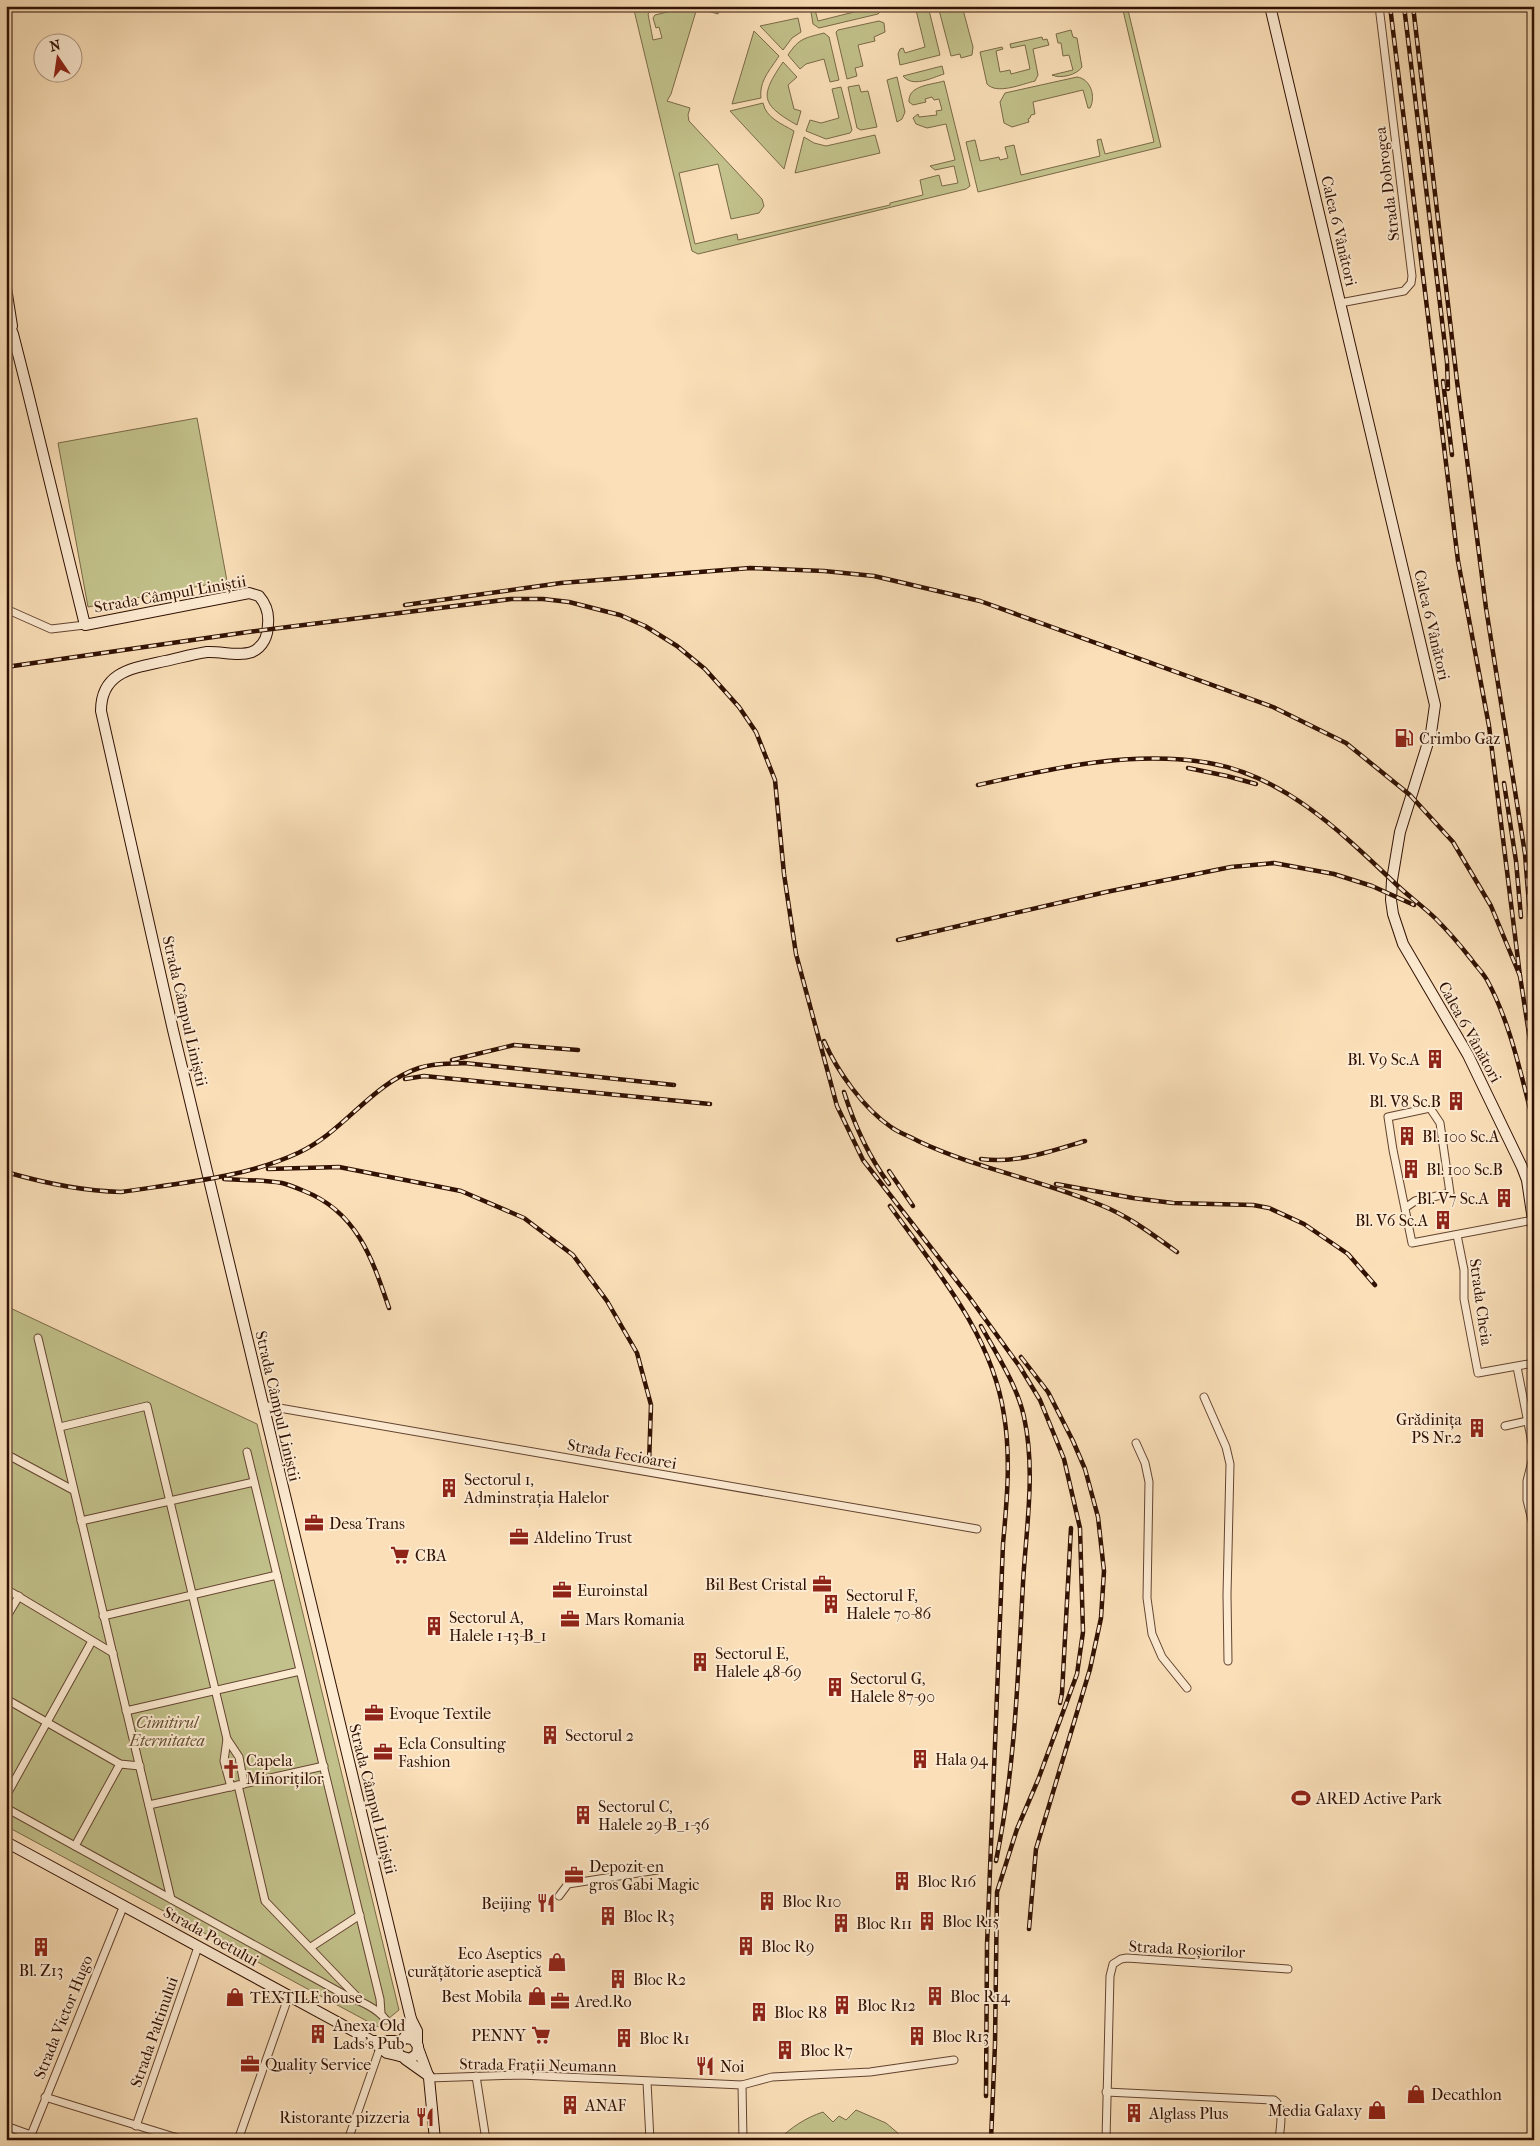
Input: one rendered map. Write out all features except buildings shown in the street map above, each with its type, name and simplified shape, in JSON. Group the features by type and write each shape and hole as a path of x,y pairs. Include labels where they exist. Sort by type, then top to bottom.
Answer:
{"street":[{"name":"Calea 6 Vânători","path":"1270,6 1434,705 1431,733 1400,832 1392,880 1393,914 1403,944 1468,1055 1522,1167 1527,1180 1533,1224"},
{"name":"Strada Dobrogea","path":"1340,303 1404,291 1411,283 1412,276 1379,6"},
{"name":"Strada Câmpul Liniștii","path":"6,288 13,334 85,624 249,593 259,596 266,609 268,625 266,639 257,649 243,654 206,652 126,671 115,677 102,693 101,711 128,836 262,1405 411,2020 417,2031 417,2046 429,2077 435,2140"},
{"name":"Strada Câmpul Liniștii","path":"6,318 13,334"},
{"path":"6,609 51,629 85,624"},
{"path":"1405,1208 1415,1200 1450,1193 1440,1123 1430,1108 1388,1117 1394,1157 1412,1243 1533,1224"},
{"name":"Strada Cheia","path":"1457,1235 1464,1270 1464,1299 1478,1373 1517,1366"},
{"path":"38,1338 171,1899"},
{"path":"1534,1363 1517,1366 1534,1453 1527,1476 1527,1500 1534,1529"},
{"path":"1204,1397 1226,1447 1230,1464 1227,1604 1228,1661"},
{"name":"Strada Fecioarei","path":"262,1405 977,1529"},
{"path":"60,1427 147,1406 227,1739 239,1757 238,1785 266,1901 274,1912 311,1947 361,2001"},
{"path":"1505,1426 1527,1421"},
{"path":"1136,1443 1145,1463 1149,1482 1147,1598 1152,1634 1162,1657 1187,1688"},
{"path":"247,1452 380,1999 381,2013"},
{"path":"6,1454 73,1490"},
{"path":"81,1521 254,1482"},
{"path":"103,1616 277,1576"},
{"path":"6,1588 113,1653"},
{"path":"6,1618 19,1596"},
{"path":"6,1796 92,1640"},
{"path":"126,1711 300,1671"},
{"path":"6,1699 120,1764 140,1766"},
{"path":"227,1739 224,1760 238,1785"},
{"path":"75,1846 120,1764"},
{"path":"149,1805 324,1766"},
{"path":"6,1808 345,1995 361,2001 381,2013 386,2020"},
{"name":"Strada Poetului","path":"7,1844 289,1995 372,2041 390,2054 402,2057 429,2077"},
{"path":"559,1896 568,1884 657,1870"},
{"name":"Strada Victor Hugo","path":"30,2137 124,1905"},
{"path":"311,1947 360,1916"},
{"name":"Strada Paltinului","path":"136,2126 198,1947"},
{"name":"Strada Roșiorilor","path":"1106,2140 1110,1976 1113,1964 1116,1961 1127,1958 1288,1969"},
{"path":"238,2140 289,1995"},
{"path":"372,2041 402,2040 413,2039 417,2046 415,2056 402,2057 397,2048 402,2040 411,2020"},
{"path":"348,2140 380,2048"},
{"name":"Strada Frații Neumann","path":"429,2077 520,2075 742,2085 772,2077 870,2072 954,2060"},
{"path":"476,2076 486,2140"},
{"path":"646,2082 650,2140"},
{"path":"742,2085 743,2140"},
{"path":"1106,2092 1274,2100 1278,2102 1281,2109 1279,2140"},
{"path":"45,2097 184,2140"},
{"path":"6,2126 30,2137"}],"green space":[{"path":"633,6 666,6 652,10 648,14 653,40 662,38 659,27 656,28 653,18 655,15 691,6 720,7 718,14 697,8 671,94 667,101 690,108 689,121 762,199 764,206 759,213 731,219 718,164 679,173 695,244 737,234 738,240 890,205 890,203 923,195 920,180 939,175 942,186 958,183 954,166 935,170 930,166 955,160 946,124 927,128 916,124 913,118 918,114 919,117 937,115 936,111 942,110 939,99 934,100 932,97 925,99 926,102 913,105 909,102 912,92 916,89 944,81 970,186 966,189 698,254 692,251"},
{"path":"810,6 814,6 818,21 870,8 869,6 881,6 882,10 878,14 819,28 813,24"},
{"path":"915,6 928,6 940,55 900,65 898,54 900,49 903,48 905,53 925,47"},
{"path":"938,6 962,6 973,47 972,55 961,58 960,54 951,56"},
{"path":"1122,6 1127,6 1161,147 978,192 966,142 975,140 980,161 999,157 1000,160 1008,158 1005,147 1014,145 1021,175 1100,156 1097,140 1101,139 1105,154 1154,142"},
{"path":"798,18 801,32 792,38 783,50 760,26"},
{"path":"879,21 884,23 885,32 874,37 875,41 858,45 863,66 855,68 857,76 847,79 836,32"},
{"path":"1071,30 1073,37 1077,38 1082,67 1068,76 1059,77 1052,75 1073,70 1069,55 1063,56 1061,43 1058,43 1056,34"},
{"path":"754,31 779,56 763,81 761,98 732,104"},
{"path":"824,33 829,37 839,80 830,82 824,59 806,64 800,69 788,55 799,42"},
{"path":"1042,37 1043,40 1047,39 1049,45 1033,49 1038,75 1035,81 1003,89 997,89 987,84 980,52 1002,47 1003,49 996,51 1000,72 1010,70 1011,74 1030,69 1025,45 1011,48 1010,44"},
{"path":"783,62 797,77 788,85 794,109 801,111 797,125 776,111 770,105 768,98 770,83"},
{"path":"942,66 944,74 922,81 907,80 903,76"},
{"path":"897,77 905,112 902,119 897,122 887,80"},
{"path":"1077,77 1086,81 1091,89 1092,104 1090,108 1088,108 1083,90 1033,102 1035,114 1031,115 1028,119 1029,122 1012,127 1004,123 1000,102 1005,93"},
{"path":"859,85 861,92 868,91 877,127 861,130 857,128 848,87"},
{"path":"841,87 852,130 850,133 826,139 806,131 810,120 821,123 839,118 832,89"},
{"path":"763,103 771,117 794,131 784,169 730,111"},
{"path":"875,135 880,153 795,173 804,137 814,143 826,146"},
{"path":"197,418 227,581 88,607 58,443"},
{"name":"Cimitirul Eternitatea","path":"6,1306 257,1424 399,2010 378,2027 6,1826"},
{"path":"856,2110 886,2123 906,2140 778,2140 799,2123 816,2114 823,2112 833,2122 839,2116 846,2120"}],"railway":[{"path":"1390,6 1458,561 1489,726 1520,976 1534,1066"},
{"path":"1404,6 1447,362 1448,389"},
{"path":"1413,6 1486,608 1525,854 1534,967"},
{"path":"1443,381 1452,455"},
{"path":"405,605 561,583 750,568 824,571 874,576 980,601 1273,707 1346,743 1410,795 1453,842 1491,906 1520,976"},
{"path":"6,667 248,632 511,599 543,599 569,602 620,615 645,626 677,646 705,669 739,707 756,732 775,780 784,874 796,954 837,1106 863,1160 967,1294 1020,1367 1040,1400 1064,1459 1080,1528 1083,1632 1077,1674 1038,1780 1017,1829 997,1892 995,2044 991,2140"},
{"path":"978,785 1064,767 1122,760 1151,759 1209,763 1237,770 1289,794 1335,829 1432,915 1484,975 1503,1014 1534,1124"},
{"path":"1188,768 1256,784"},
{"path":"1504,783 1516,861 1521,917"},
{"path":"898,940 1106,892 1231,867 1274,863 1334,874 1372,886 1414,905"},
{"path":"824,1041 836,1065 861,1100 894,1129 940,1151 1057,1189 1113,1210 1177,1252"},
{"path":"452,1060 514,1045 578,1050"},
{"path":"6,1172 63,1186 121,1192 234,1174 298,1153 330,1133 386,1085 402,1075 424,1066 435,1064 464,1063 674,1085"},
{"path":"405,1079 424,1076 710,1104"},
{"path":"844,1092 863,1140 889,1184"},
{"path":"981,1159 1007,1160 1021,1158 1085,1141"},
{"path":"268,1169 339,1167 461,1191 524,1218 573,1255 607,1301 637,1353 651,1405 649,1463"},
{"path":"889,1171 913,1206"},
{"path":"224,1179 268,1181 285,1184 322,1200 337,1211 350,1224 369,1255 389,1308"},
{"path":"1056,1184 1173,1203 1253,1205 1269,1208 1304,1224 1348,1254 1375,1285"},
{"path":"890,1206 943,1279 975,1330 988,1357 998,1385 1006,1431 1008,1479 1003,1544 987,1945 986,2096"},
{"path":"981,1326 1006,1370 1021,1406 1028,1437 1030,1479 1012,1757 996,1861"},
{"path":"1021,1357 1048,1392 1085,1469 1098,1517 1104,1571 1101,1618 1090,1669 1036,1849 1029,1929"},
{"path":"1060,1703 1071,1528"}],"place":[{"name":"Crimbo Gaz","path":"1404,738"},
{"name":"Bl. V9 Sc.A","path":"1435,1059"},
{"name":"Bl. V8 Sc.B","path":"1456,1101"},
{"name":"Bl. 100 Sc.A","path":"1407,1136"},
{"name":"Bl. 100 Sc.B","path":"1411,1169"},
{"name":"Bl. V7 Sc.A","path":"1504,1198"},
{"name":"Bl. V6 Sc.A","path":"1443,1220"},
{"name":"Grădinița PS Nr.2","path":"1477,1428"},
{"name":"Sectorul 1, Adminstrația Halelor","path":"449,1488"},
{"name":"Desa Trans","path":"314,1523"},
{"name":"Aldelino Trust","path":"519,1537"},
{"name":"CBA","path":"400,1555"},
{"name":"Bil Best Cristal","path":"822,1584"},
{"name":"Euroinstal","path":"562,1590"},
{"name":"Sectorul F, Halele 70-86","path":"831,1604"},
{"name":"Mars Romania","path":"570,1619"},
{"name":"Sectorul A, Halele 1-13-B_1","path":"434,1626"},
{"name":"Sectorul E, Halele 48-69","path":"700,1662"},
{"name":"Sectorul G, Halele 87-90","path":"835,1687"},
{"name":"Evoque Textile","path":"374,1713"},
{"name":"Sectorul 2","path":"550,1735"},
{"name":"Ecla Consulting Fashion","path":"383,1752"},
{"name":"Hala 94","path":"920,1759"},
{"name":"Capela Minoriților","path":"231,1769"},
{"name":"ARED Active Park","path":"1301,1798"},
{"name":"Sectorul C, Halele 29-B_1-36","path":"583,1815"},
{"name":"Depozit en gros Gabi Magic","path":"574,1875"},
{"name":"Bloc R16","path":"902,1881"},
{"name":"Bloc R10","path":"767,1901"},
{"name":"Beijing","path":"546,1903"},
{"name":"Bloc R3","path":"608,1916"},
{"name":"Bloc R15","path":"927,1921"},
{"name":"Bloc R11","path":"841,1923"},
{"name":"Bloc R9","path":"746,1946"},
{"name":"Bl. Z13","path":"41,1947"},
{"name":"Eco Aseptics curățătorie aseptică","path":"557,1962"},
{"name":"Bloc R2","path":"618,1979"},
{"name":"Best Mobila","path":"537,1996"},
{"name":"Bloc R14","path":"935,1996"},
{"name":"TEXTILE house","path":"235,1997"},
{"name":"Ared.Ro","path":"560,2001"},
{"name":"Bloc R12","path":"842,2005"},
{"name":"Bloc R8","path":"759,2012"},
{"name":"Anexa Old Lads's Pub","path":"318,2034"},
{"name":"PENNY","path":"541,2035"},
{"name":"Bloc R13","path":"917,2036"},
{"name":"Bloc R1","path":"624,2038"},
{"name":"Bloc R7","path":"785,2050"},
{"name":"Quality Service","path":"250,2064"},
{"name":"Noi","path":"705,2066"},
{"name":"Decathlon","path":"1416,2094"},
{"name":"ANAF","path":"570,2105"},
{"name":"Media Galaxy","path":"1377,2110"},
{"name":"Alglass Plus","path":"1134,2113"},
{"name":"Ristorante pizzeria","path":"425,2117"}]}
